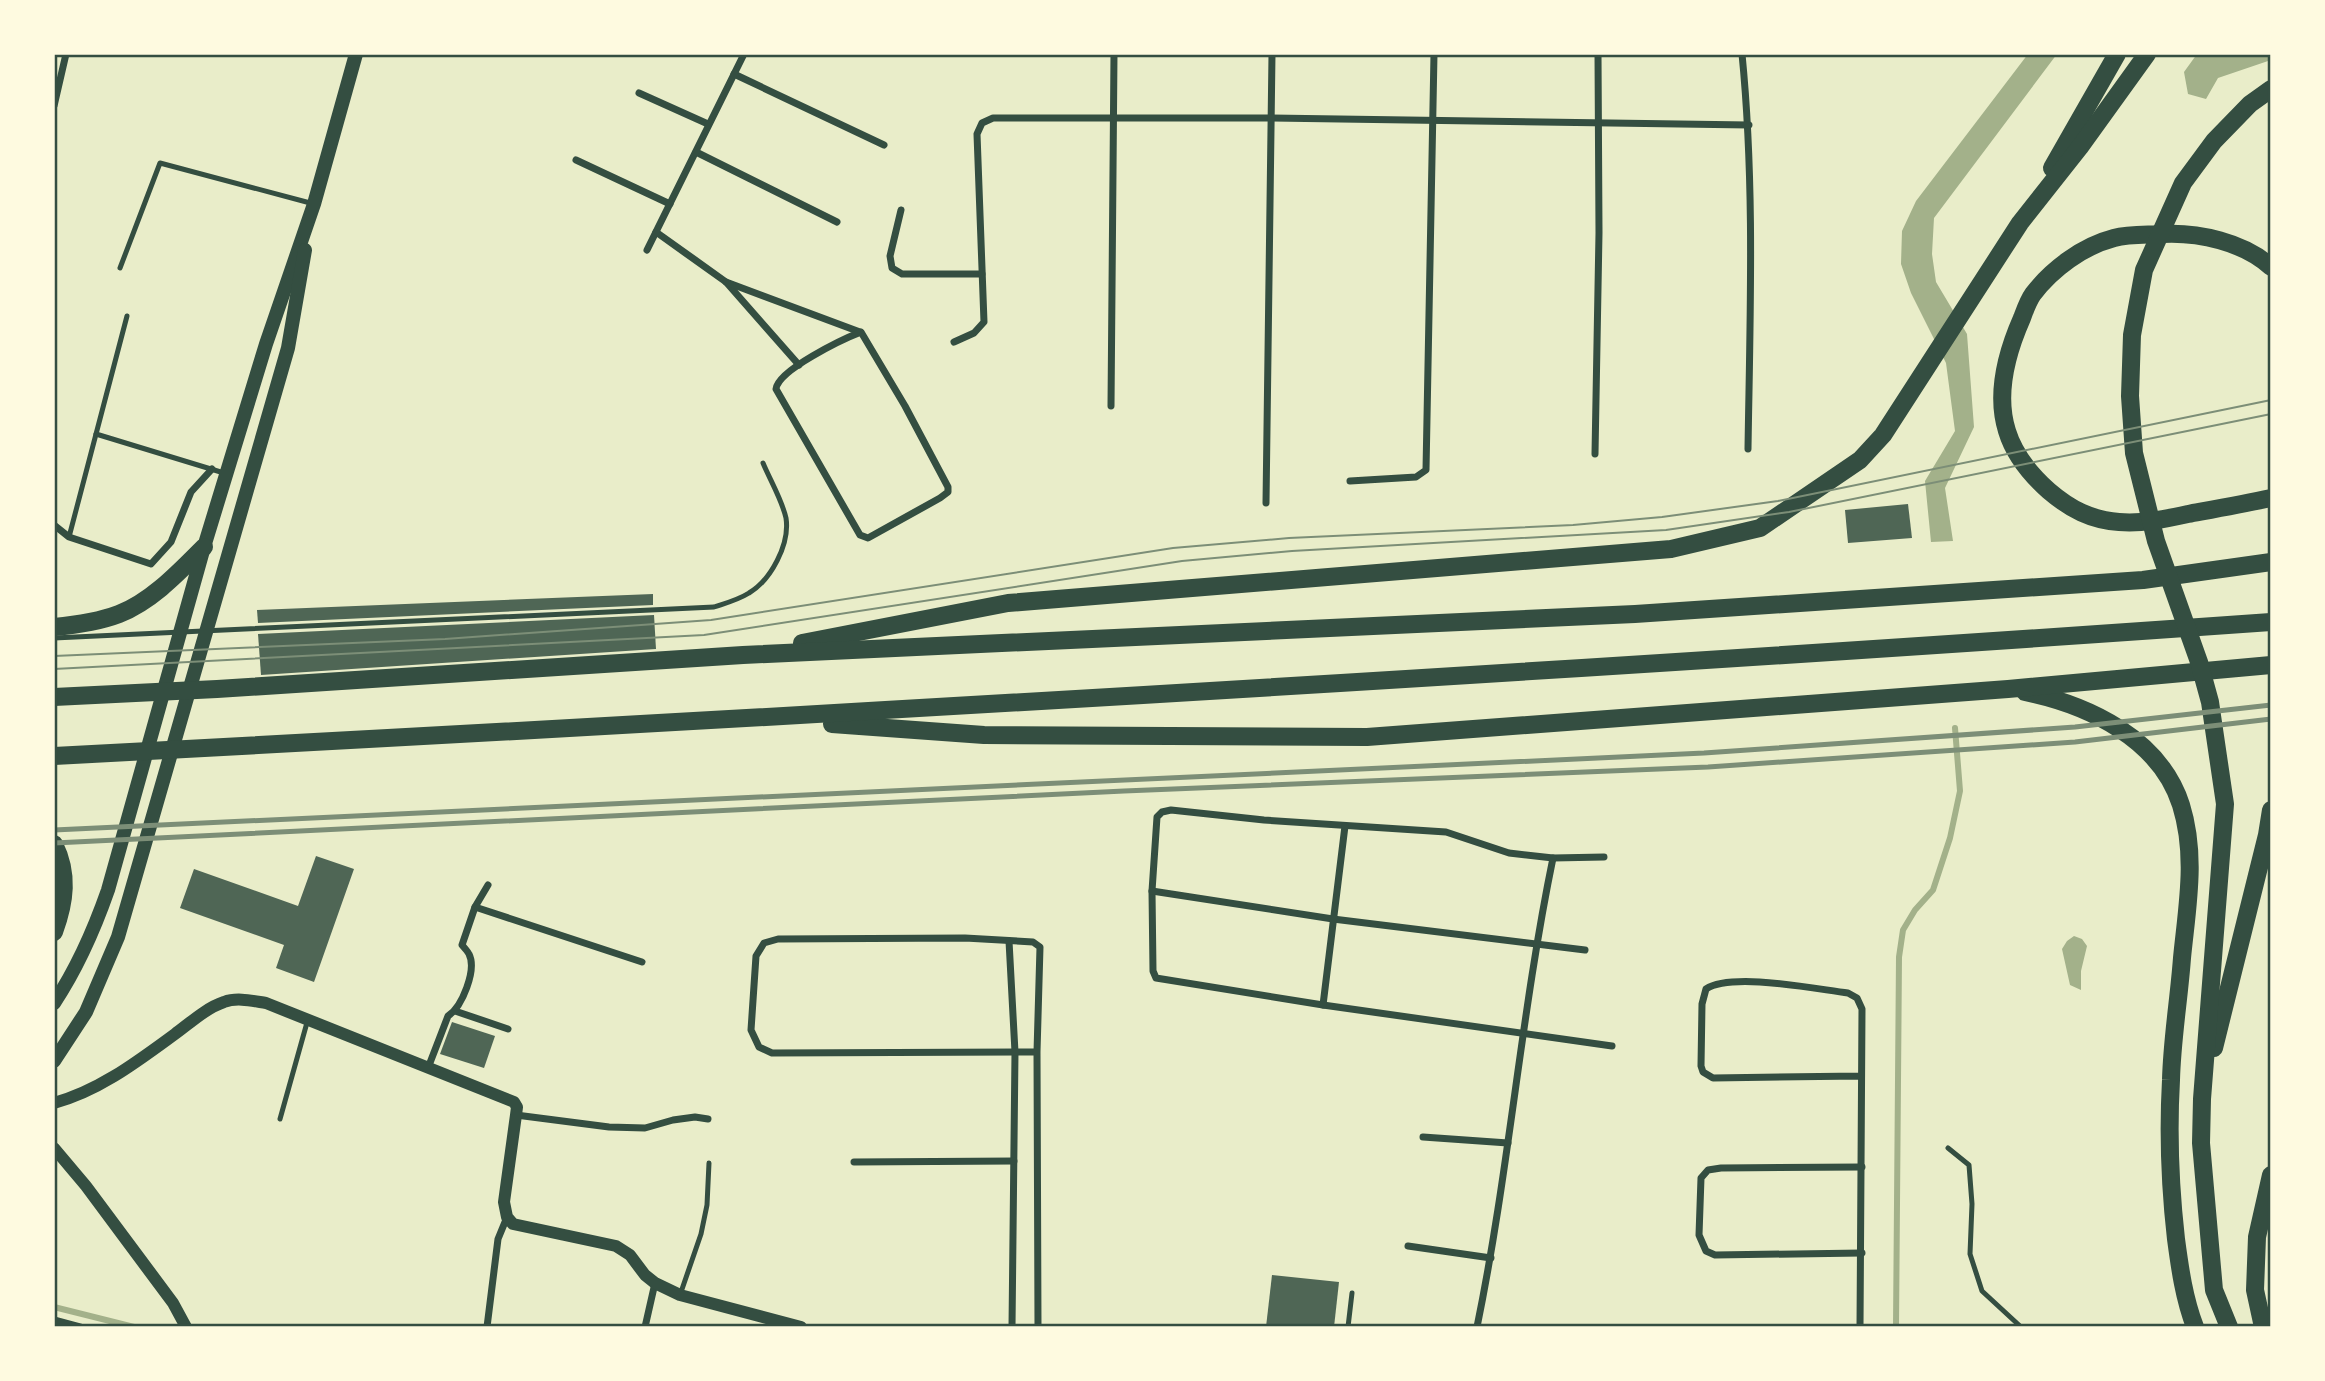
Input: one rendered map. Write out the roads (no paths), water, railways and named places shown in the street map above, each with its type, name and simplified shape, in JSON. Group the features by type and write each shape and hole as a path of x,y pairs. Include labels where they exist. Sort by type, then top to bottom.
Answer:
{"highway":[{"path":"2023,220 2117,54"},
{"path":"743,654 1008,603 1671,549 1760,528 1860,460 1883,435 2023,220 2147,54"},
{"path":"2229,1327 2214,1290 2201,1143 2202,1099 2225,804 2210,702 2199,662 2156,541 2134,453 2130,396 2132,335 2144,270 2183,183 2214,141 2249,104 2271,89"},
{"path":"2271,267 2232,244 2191,235 2172,233 2115,238 2092,247 2068,260 2031,296 2008,350 2002,391 2007,433 2020,459 2038,481 2067,506 2089,517 2120,523 2148,522 2271,498"},
{"path":"54,627 88,623 120,614 147,599 204,547"},
{"path":"54,697 217,689 743,654 1647,614 2143,580 2271,562"},
{"path":"54,756 765,719 2271,622"},
{"path":"765,719 984,735 1353,737 2007,689 2271,665"},
{"path":"2007,689 2045,696 2079,707 2113,724 2144,748 2164,771 2180,804 2189,845 2190,887 2171,1070 2169,1165 2180,1265 2187,1306 2195,1327"},
{"path":"2202,1099 2271,810"},
{"path":"54,844 64,875 64,885 63,905 54,932"},
{"path":"2263,1327 2255,1290 2257,1237 2271,1175"}],"main road":[{"path":"54,1003 94,930 193,589 219,471 314,204 356,54"},
{"path":"54,1061 86,1012 118,937 288,348 314,204"},
{"path":"266,344 275,338 281,338 288,348"}],"street":[{"path":"54,106 65,54"},
{"path":"647,250 744,54"},
{"path":"1111,406 1114,54"},
{"path":"1266,503 1272,54"},
{"path":"1350,481 1416,477 1426,470 1434,54"},
{"path":"1595,454 1598,54"},
{"path":"1742,54 1749,125 1751,233 1748,449"},
{"path":"734,74 884,145"},
{"path":"639,93 708,124"},
{"path":"954,342 974,333 984,322 977,134 982,123 993,118 1272,118 1749,125"},
{"path":"696,152 837,222"},
{"path":"576,160 670,204"},
{"path":"901,210 890,256 892,268 902,274 982,274"},
{"path":"656,232 726,282 799,365"},
{"path":"726,282 860,332 905,406 948,487 948,492 868,538 860,535 776,389 779,380 799,365 860,332"},
{"path":"54,525 69,537 151,564 171,541 191,492 219,471"},
{"path":"1604,858 1553,858 1509,853 1446,832 1171,810 1161,812 1157,817 1152,891 1153,971 1156,978 1612,1046"},
{"path":"1323,1005 1345,826"},
{"path":"1477,1327 1491,1258 1536,943 1553,858"},
{"path":"428,1069 448,1016 456,1011 463,999 472,964 469,953 462,945 475,907 488,885"},
{"path":"1152,891 1333,919 1585,950"},
{"path":"475,907 642,962"},
{"path":"1037,1052 772,1053 759,1047 751,1030 756,956 764,943 778,939 965,938 1033,942 1040,947 1037,1052 1038,1327"},
{"path":"1009,941 1015,1052 1012,1327"},
{"path":"1860,1076 1713,1078 1703,1072 1701,1066 1702,1004 1706,989 1713,984 1744,981 1848,993 1857,998 1862,1009 1860,1327"},
{"path":"54,1103 85,1092 133,1065 209,1009 225,1001 241,999 266,1003 514,1102 517,1107 504,1202 507,1217 513,1224 616,1246 630,1255 645,1275 655,1283 680,1295 801,1327"},
{"path":"456,1011 508,1029"},
{"path":"516,1115 608,1127 645,1128 673,1120 695,1117 708,1119"},
{"path":"1423,1137 1508,1143"},
{"path":"54,1148 86,1186 173,1303 186,1327"},
{"path":"54,1157 86,1186"},
{"path":"854,1162 1014,1161"},
{"path":"1861,1167 1721,1168 1708,1171 1701,1178 1699,1235 1706,1251 1715,1255 1862,1253"},
{"path":"487,1327 498,1239 507,1217"},
{"path":"1408,1246 1491,1258"},
{"path":"645,1327 655,1283"},
{"path":"54,1320 80,1327"}],"lane":[{"path":"120,268 160,163 314,204"},
{"path":"69,537 127,316"},
{"path":"96,434 219,471"},
{"path":"54,638 714,607 752,592 765,580 785,538 786,518 763,463"},
{"path":"280,1119 307,1019"},
{"path":"1948,1148 1969,1165 1972,1204 1970,1254 1982,1291 2021,1327"},
{"path":"680,1295 701,1234 707,1205 709,1163"},
{"path":"1348,1327 1352,1293"}],"waterway":[{"path":"1896,1327 1899,957 1903,930 1915,910 1933,890 1950,838 1960,791 1955,728"},
{"path":"54,1307 134,1327"}],"tram line":[{"path":"54,656 445,639 711,620 1173,548 1289,538 1573,525 1662,517 1778,501 2271,400"},
{"path":"54,669 704,635 1182,561 1292,551 1666,530 1789,512 2271,414"}],"railway":[{"path":"54,830 1704,753 2075,727 2271,705"},
{"path":"54,843 1124,791 1708,767 2075,742 2271,719"}]}
